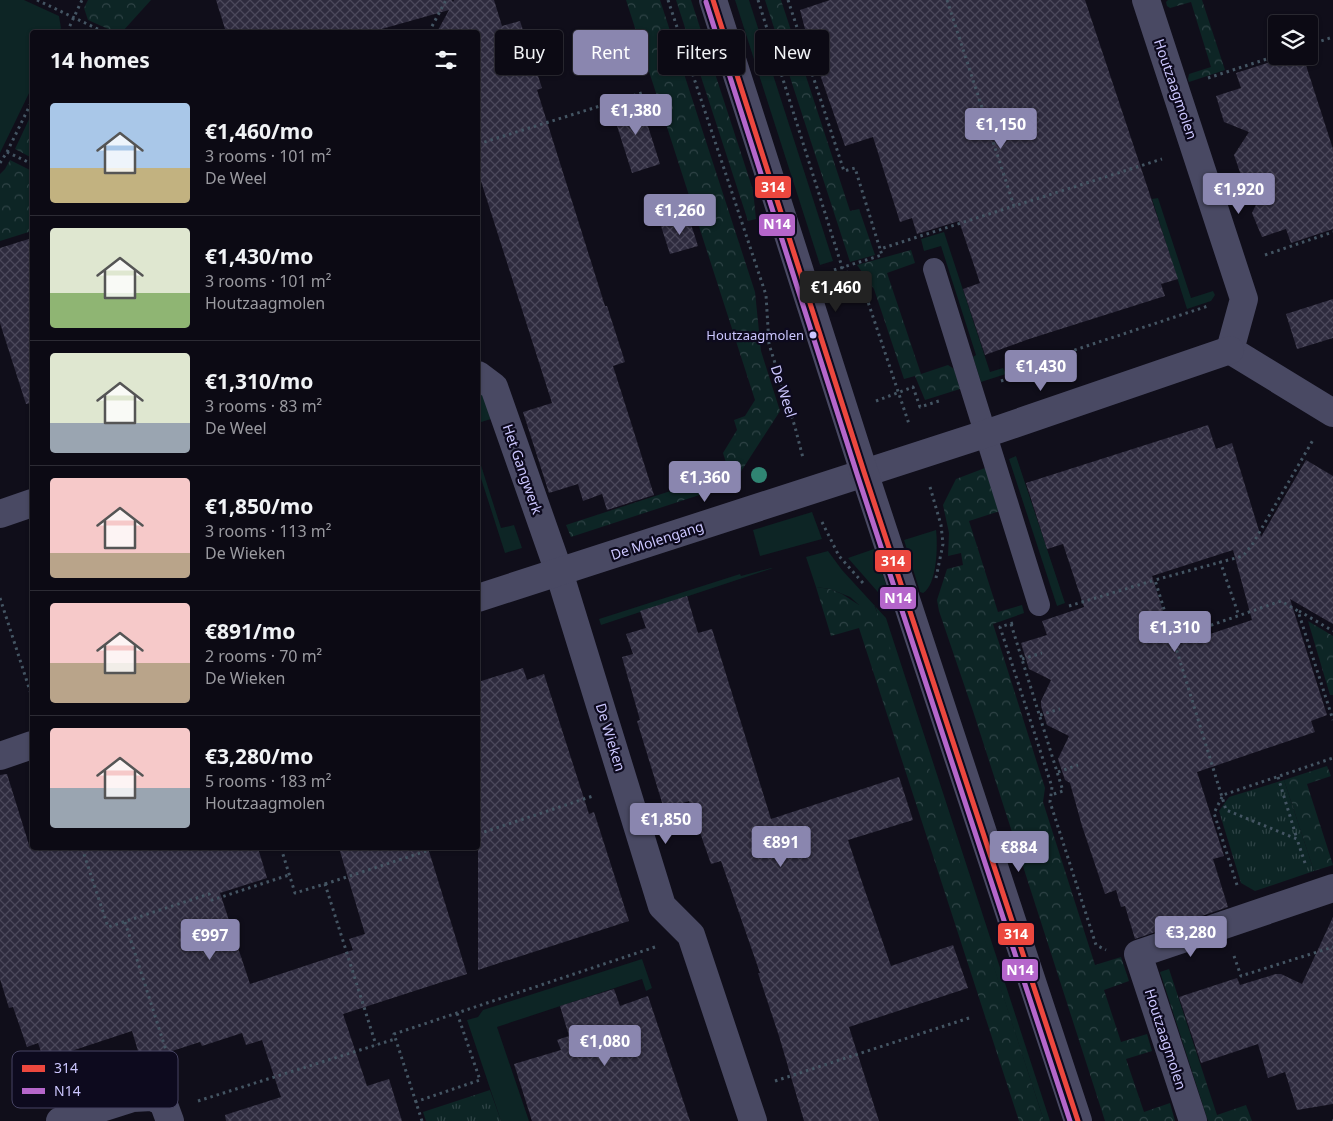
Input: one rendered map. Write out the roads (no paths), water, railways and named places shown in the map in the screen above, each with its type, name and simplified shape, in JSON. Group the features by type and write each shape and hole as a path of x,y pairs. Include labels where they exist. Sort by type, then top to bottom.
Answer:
{"street":[{"path":"713,0 864,472 1078,1121"},
{"name":"Houtzaagmolen","path":"1146,0 1244,299 1230,350"},
{"path":"864,472 985,434 1230,350 1332,412"},
{"name":"Het Gangwerk","path":"480,376 494,387 559,572"},
{"name":"De Molengang","path":"480,597 812,491 864,472"},
{"path":"0,514 30,504"},
{"name":"De Wieken","path":"559,572 662,906 691,934 753,1121"},
{"path":"0,756 30,746"},
{"name":"Houtzaagmolen","path":"1193,1121 1138,954 1324,891"},
{"path":"60,1121 101,1108"}],"lane":[{"path":"934,269 1041,609"}],"place":[{"name":"Houtzaagmolen","path":"813,335"}]}
